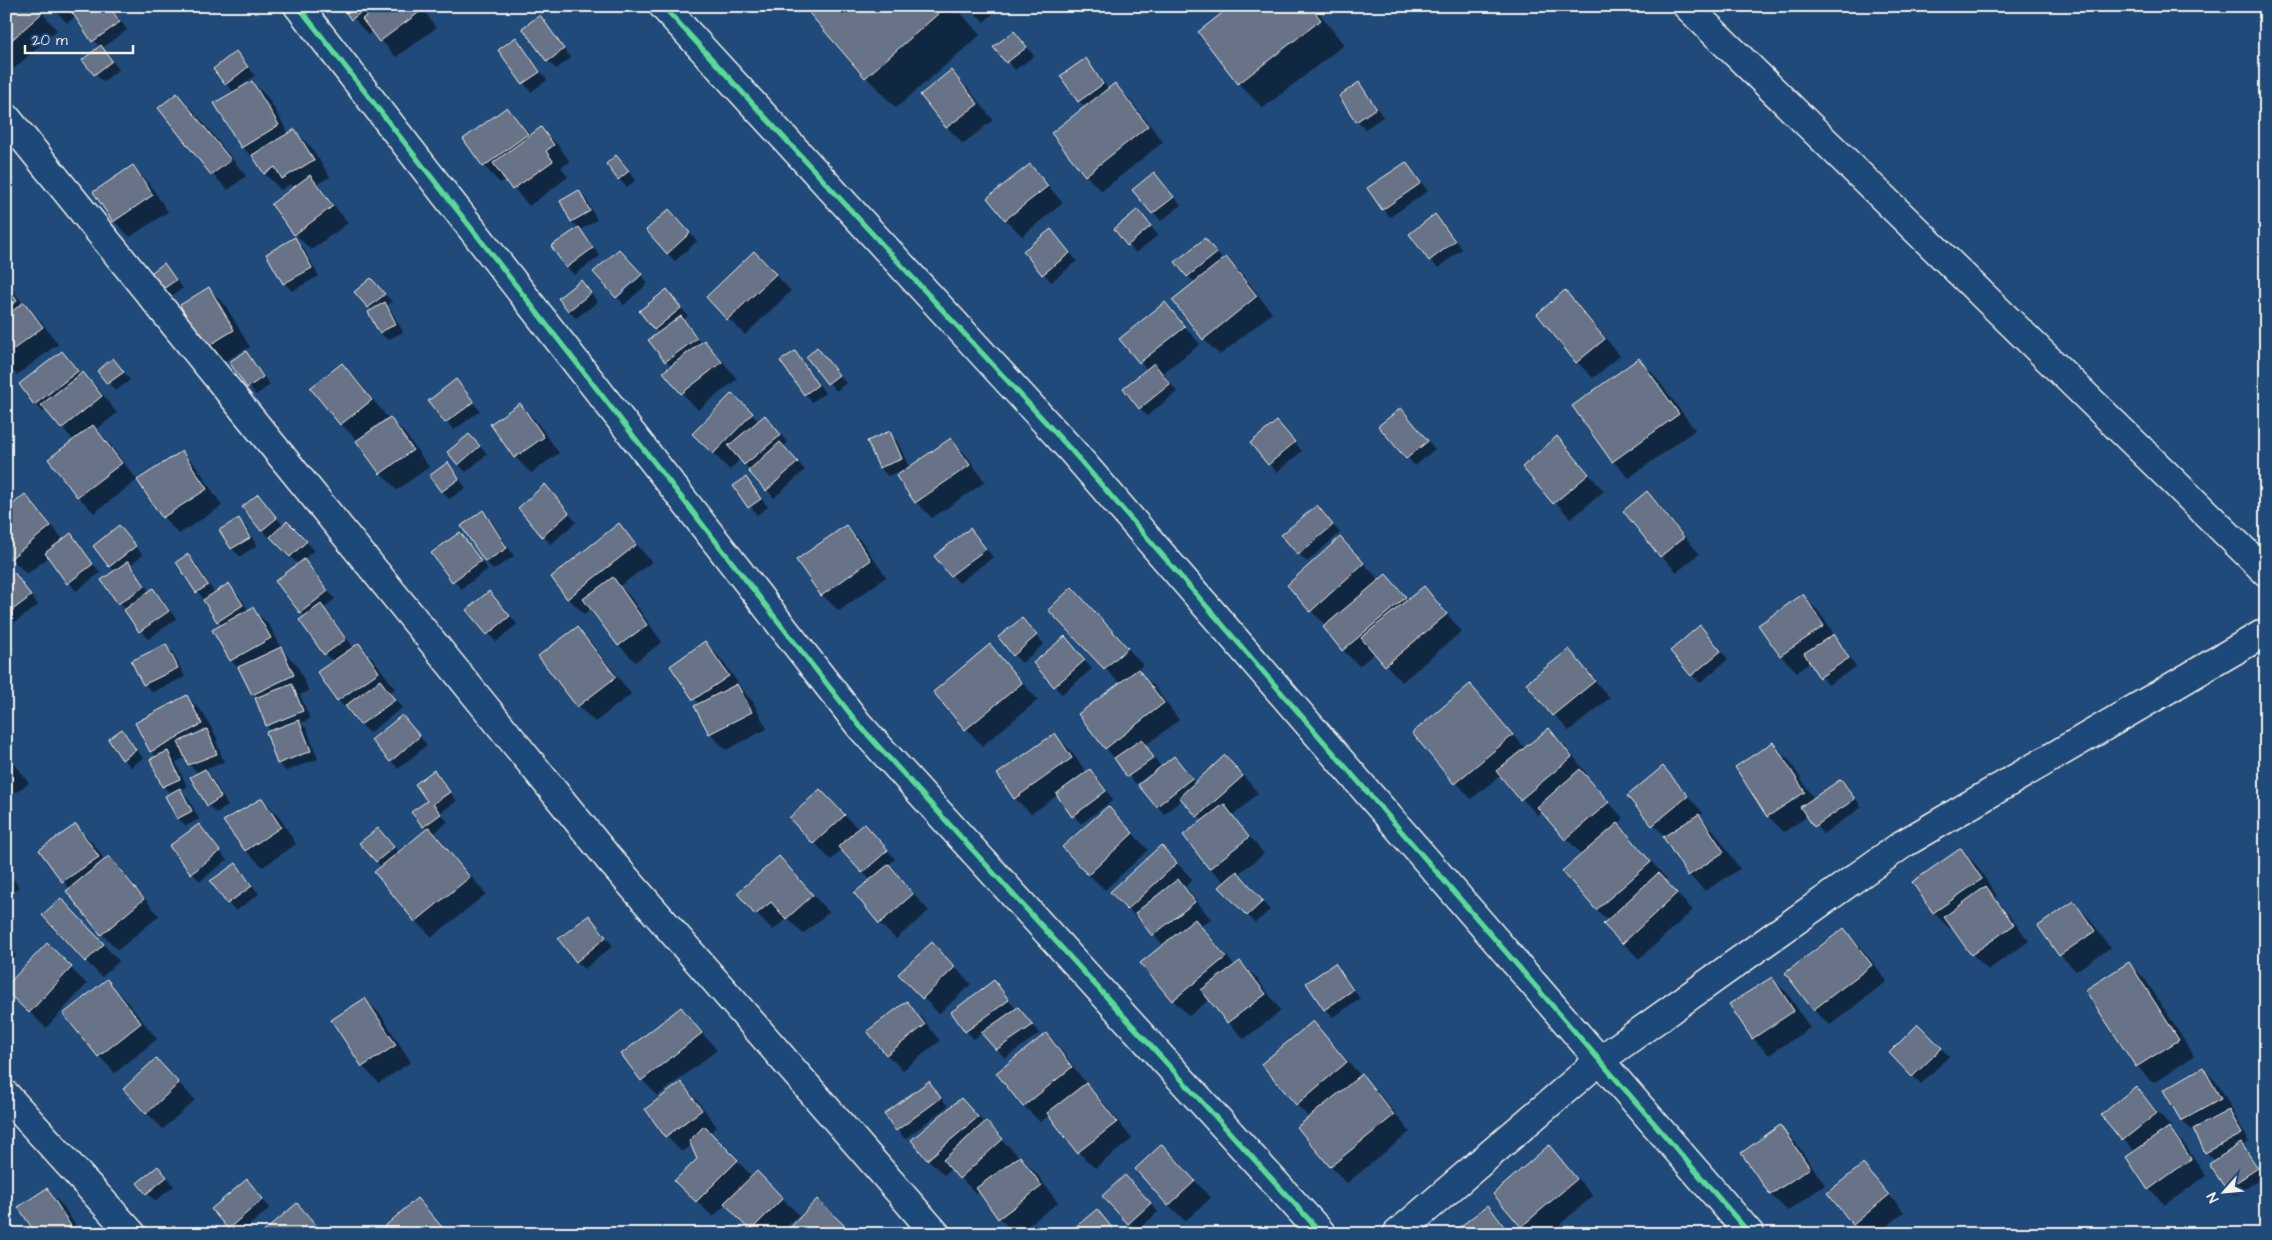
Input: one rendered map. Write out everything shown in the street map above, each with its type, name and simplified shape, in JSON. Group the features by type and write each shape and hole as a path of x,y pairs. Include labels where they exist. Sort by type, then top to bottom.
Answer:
{"street":[{"path":"298,6 859,725 1322,1234"},
{"path":"663,6 1073,452 1750,1234"},
{"path":"1687,6 2266,572"},
{"path":"6,116 608,858 936,1234"},
{"path":"1397,1234 1600,1060 1903,844 2266,632"},
{"path":"6,1094 132,1234"}],"building":[{"path":"6,6 35,6 42,13 6,45"},
{"path":"79,6 109,6 120,22 92,42 71,11"},
{"path":"341,6 369,6 351,20"},
{"path":"380,6 417,6 421,11 379,42 362,19"},
{"path":"803,6 947,6 865,78"},
{"path":"1231,6 1310,6 1321,20 1238,84 1198,32"},
{"path":"540,15 564,49 547,62 522,28"},
{"path":"1014,31 1027,47 1006,63 993,47"},
{"path":"516,37 540,72 522,84 498,50"},
{"path":"101,45 112,61 94,75 82,60"},
{"path":"236,51 248,67 225,85 213,69"},
{"path":"1086,58 1103,84 1078,102 1060,76"},
{"path":"951,70 978,104 946,128 920,95"},
{"path":"252,81 279,125 241,148 214,103"},
{"path":"1359,82 1376,108 1356,122 1339,96"},
{"path":"1115,83 1148,126 1085,176 1051,133"},
{"path":"177,93 231,160 211,175 158,108"},
{"path":"507,107 528,134 483,167 463,139"},
{"path":"541,127 554,145 546,151 553,161 512,190 493,163"},
{"path":"295,129 314,160 282,179 275,167 264,174 252,155"},
{"path":"616,155 629,171 618,180 606,164"},
{"path":"1406,162 1421,183 1382,210 1367,188"},
{"path":"1030,164 1048,186 1005,220 987,198"},
{"path":"133,165 153,195 113,222 93,192"},
{"path":"1154,172 1174,197 1152,214 1132,190"},
{"path":"310,175 333,206 294,235 271,204"},
{"path":"579,190 590,211 571,222 560,201"},
{"path":"669,209 690,233 667,254 646,230"},
{"path":"1138,209 1151,226 1127,246 1114,229"},
{"path":"1435,214 1455,241 1429,261 1409,234"},
{"path":"579,227 593,248 566,268 551,246"},
{"path":"1051,229 1070,253 1042,275 1023,251"},
{"path":"295,237 312,268 283,284 266,254"},
{"path":"1205,238 1217,253 1187,277 1175,262"},
{"path":"619,249 642,274 616,298 593,272"},
{"path":"754,251 776,274 727,320 706,297"},
{"path":"1226,257 1257,296 1203,340 1172,300"},
{"path":"164,263 176,280 159,292 148,275"},
{"path":"371,278 385,294 368,308 354,292"},
{"path":"581,280 591,293 568,311 558,298"},
{"path":"6,285 17,301 6,308"},
{"path":"209,287 234,330 205,348 180,305"},
{"path":"667,289 681,308 654,330 639,311"},
{"path":"1565,290 1605,339 1576,363 1537,314"},
{"path":"24,302 43,327 6,355 6,316"},
{"path":"385,302 396,324 379,333 368,312"},
{"path":"1165,302 1185,327 1139,363 1119,339"},
{"path":"681,316 697,338 665,362 648,340"},
{"path":"704,340 722,362 681,394 663,372"},
{"path":"817,347 839,375 827,384 806,357"},
{"path":"62,351 78,371 34,405 19,384"},
{"path":"246,351 263,377 247,388 229,362"},
{"path":"795,351 818,385 804,395 780,361"},
{"path":"113,358 124,372 107,384 97,371"},
{"path":"1639,358 1679,414 1612,462 1572,406"},
{"path":"342,363 372,400 340,425 310,388"},
{"path":"1154,363 1170,384 1139,409 1123,388"},
{"path":"83,372 102,396 61,429 41,405"},
{"path":"456,379 474,402 445,423 428,401"},
{"path":"732,393 753,413 713,454 692,434"},
{"path":"520,403 544,437 514,458 490,424"},
{"path":"1401,408 1428,441 1406,459 1378,426"},
{"path":"765,415 781,435 744,465 728,446"},
{"path":"390,417 413,450 380,474 356,441"},
{"path":"1277,421 1295,442 1268,465 1250,443"},
{"path":"93,425 122,463 77,497 48,459"},
{"path":"890,431 902,459 879,468 867,441"},
{"path":"469,434 480,446 458,465 447,452"},
{"path":"1557,436 1589,474 1553,504 1522,467"},
{"path":"951,438 970,465 915,503 896,476"},
{"path":"780,442 798,462 766,491 748,471"},
{"path":"182,451 207,489 162,518 137,480"},
{"path":"448,462 459,479 441,492 429,476"},
{"path":"746,477 761,499 748,508 733,486"},
{"path":"545,484 569,513 542,537 518,508"},
{"path":"1647,491 1684,537 1660,557 1623,511"},
{"path":"25,494 51,526 10,559 6,553 6,510"},
{"path":"258,494 277,518 261,531 242,507"},
{"path":"1317,505 1333,525 1298,555 1281,535"},
{"path":"483,510 507,548 485,562 461,526"},
{"path":"239,518 250,538 231,549 219,530"},
{"path":"287,521 307,541 290,557 270,537"},
{"path":"619,523 636,545 567,599 551,577"},
{"path":"119,525 136,546 109,567 93,546"},
{"path":"846,525 871,560 821,596 796,560"},
{"path":"970,528 986,549 950,576 934,556"},
{"path":"460,532 481,561 452,582 431,553"},
{"path":"71,533 93,564 67,584 45,553"},
{"path":"1340,537 1364,563 1310,612 1287,585"},
{"path":"188,554 208,585 196,593 176,562"},
{"path":"304,559 328,591 300,613 275,581"},
{"path":"128,561 145,586 118,604 101,580"},
{"path":"14,572 31,596 6,615 6,577"},
{"path":"1386,574 1406,597 1342,651 1323,627"},
{"path":"613,577 647,625 618,646 583,599"},
{"path":"229,583 243,605 217,622 203,600"},
{"path":"1424,586 1447,614 1385,666 1361,638"},
{"path":"1072,587 1128,648 1104,669 1048,610"},
{"path":"153,588 169,611 139,632 124,610"},
{"path":"489,591 510,616 487,635 466,610"},
{"path":"1803,594 1824,626 1780,656 1758,625"},
{"path":"321,604 346,639 324,655 299,620"},
{"path":"253,607 271,638 230,661 212,630"},
{"path":"1022,618 1037,635 1013,656 998,637"},
{"path":"1700,625 1721,651 1691,676 1670,651"},
{"path":"577,627 616,677 577,707 538,656"},
{"path":"1834,634 1849,658 1819,678 1804,653"},
{"path":"1065,636 1085,660 1054,687 1033,663"},
{"path":"705,641 729,676 693,700 670,666"},
{"path":"359,643 379,672 337,701 317,672"},
{"path":"166,644 178,668 143,685 131,661"},
{"path":"990,644 1022,683 965,730 933,692"},
{"path":"281,647 294,675 252,695 238,667"},
{"path":"1569,649 1595,681 1552,716 1526,683"},
{"path":"1138,669 1164,703 1105,749 1078,714"},
{"path":"380,680 395,700 360,725 345,706"},
{"path":"292,684 303,711 266,726 255,698"},
{"path":"737,684 752,712 709,734 694,706"},
{"path":"1470,684 1513,735 1454,784 1412,733"},
{"path":"187,695 202,724 150,752 135,723"},
{"path":"402,715 420,736 390,762 371,740"},
{"path":"299,720 311,751 277,764 266,732"},
{"path":"1549,728 1572,757 1520,800 1496,771"},
{"path":"122,729 136,750 122,760 108,739"},
{"path":"207,729 217,754 188,765 178,742"},
{"path":"1055,733 1072,758 1014,799 997,774"},
{"path":"1142,739 1154,758 1127,777 1114,758"},
{"path":"1773,742 1805,792 1767,817 1735,767"},
{"path":"168,751 180,779 162,787 150,759"},
{"path":"1225,755 1243,776 1197,817 1179,797"},
{"path":"1174,756 1192,778 1156,807 1138,785"},
{"path":"1663,766 1688,796 1652,826 1627,796"},
{"path":"205,769 221,797 207,806 190,777"},
{"path":"1090,769 1106,791 1072,817 1056,794"},
{"path":"1580,769 1609,802 1565,840 1537,807"},
{"path":"434,770 450,792 433,804 441,814 423,827 411,812 427,801 415,784"},
{"path":"1841,779 1855,799 1814,827 1800,807"},
{"path":"180,788 192,811 177,819 165,796"},
{"path":"820,789 845,815 813,844 789,818"},
{"path":"262,798 281,827 245,851 223,821"},
{"path":"1224,804 1249,837 1209,869 1183,835"},
{"path":"1108,806 1133,833 1088,875 1062,847"},
{"path":"1699,814 1724,852 1688,876 1663,837"},
{"path":"864,823 888,850 862,873 838,847"},
{"path":"1618,823 1651,862 1596,910 1562,871"},
{"path":"76,824 99,857 62,882 39,850"},
{"path":"199,824 220,851 191,874 169,846"},
{"path":"429,827 470,877 415,922 374,872"},
{"path":"378,828 394,847 376,862 359,843"},
{"path":"1161,845 1177,863 1127,910 1110,892"},
{"path":"1961,848 1982,879 1933,913 1912,882"},
{"path":"109,856 144,899 101,935 66,891"},
{"path":"779,856 813,895 786,919 771,902 755,915 737,893"},
{"path":"236,863 252,886 227,904 210,881"},
{"path":"889,864 913,894 879,924 854,893"},
{"path":"1237,871 1263,901 1247,916 1219,887"},
{"path":"1658,873 1677,893 1622,944 1603,924"},
{"path":"1178,879 1195,902 1152,936 1135,913"},
{"path":"1986,886 2014,925 1971,955 1944,917"},
{"path":"61,898 104,944 85,962 42,915"},
{"path":"2074,901 2095,931 2059,956 2038,926"},
{"path":"589,915 606,937 576,962 558,939"},
{"path":"1195,919 1226,957 1172,1001 1140,963"},
{"path":"1844,928 1872,965 1813,1010 1785,973"},
{"path":"932,942 955,967 922,999 898,974"},
{"path":"47,943 72,967 29,1013 6,991 6,986"},
{"path":"1240,961 1266,994 1227,1023 1201,990"},
{"path":"2129,962 2179,1040 2136,1067 2085,990"},
{"path":"1335,963 1353,990 1324,1010 1306,983"},
{"path":"1772,977 1794,1011 1752,1039 1729,1004"},
{"path":"107,979 141,1023 98,1057 63,1014"},
{"path":"994,980 1009,1000 965,1032 951,1012"},
{"path":"365,998 396,1045 362,1067 331,1020"},
{"path":"907,1001 925,1025 886,1055 867,1031"},
{"path":"681,1007 702,1033 641,1081 621,1054"},
{"path":"1018,1007 1033,1025 996,1050 981,1033"},
{"path":"1313,1021 1347,1062 1296,1105 1261,1064"},
{"path":"1918,1024 1942,1048 1912,1077 1889,1053"},
{"path":"1046,1033 1072,1067 1023,1107 996,1073"},
{"path":"156,1058 179,1083 146,1114 123,1089"},
{"path":"2203,1067 2221,1099 2181,1121 2163,1090"},
{"path":"1362,1074 1394,1115 1330,1167 1297,1127"},
{"path":"929,1081 941,1098 896,1131 884,1114"},
{"path":"681,1082 702,1110 665,1137 645,1109"},
{"path":"1086,1083 1117,1122 1077,1153 1047,1113"},
{"path":"2136,1086 2157,1113 2122,1141 2101,1115"},
{"path":"961,1098 978,1117 927,1160 911,1140"},
{"path":"2229,1110 2242,1134 2205,1153 2193,1129"},
{"path":"986,1121 1003,1139 959,1179 943,1160"},
{"path":"1780,1125 1810,1168 1770,1195 1741,1153"},
{"path":"704,1126 738,1160 696,1202 674,1181 697,1159 689,1141"},
{"path":"2169,1127 2191,1159 2148,1190 2126,1157"},
{"path":"2241,1143 2258,1168 2226,1189 2209,1164"},
{"path":"1162,1144 1195,1181 1168,1206 1135,1169"},
{"path":"1549,1145 1577,1179 1521,1227 1493,1194"},
{"path":"1020,1156 1042,1186 998,1219 976,1188"},
{"path":"1863,1164 1889,1195 1853,1225 1827,1193"},
{"path":"158,1166 167,1177 146,1194 137,1183"},
{"path":"757,1171 783,1198 750,1231 724,1203"},
{"path":"1125,1175 1151,1203 1128,1224 1102,1196"},
{"path":"247,1179 263,1199 228,1229 211,1209"},
{"path":"47,1188 71,1226 60,1234 36,1234 18,1207"},
{"path":"417,1198 448,1234 376,1234"},
{"path":"817,1199 850,1231 847,1234 788,1234 786,1232"},
{"path":"297,1203 324,1234 261,1234"},
{"path":"1488,1205 1510,1234 1451,1234"},
{"path":"1097,1209 1117,1234 1067,1234"},
{"path":"213,1225 220,1234 203,1234"}],"cycle path":[{"path":"298,6 859,725 1322,1234"},
{"path":"663,6 1073,452 1750,1234"}]}
